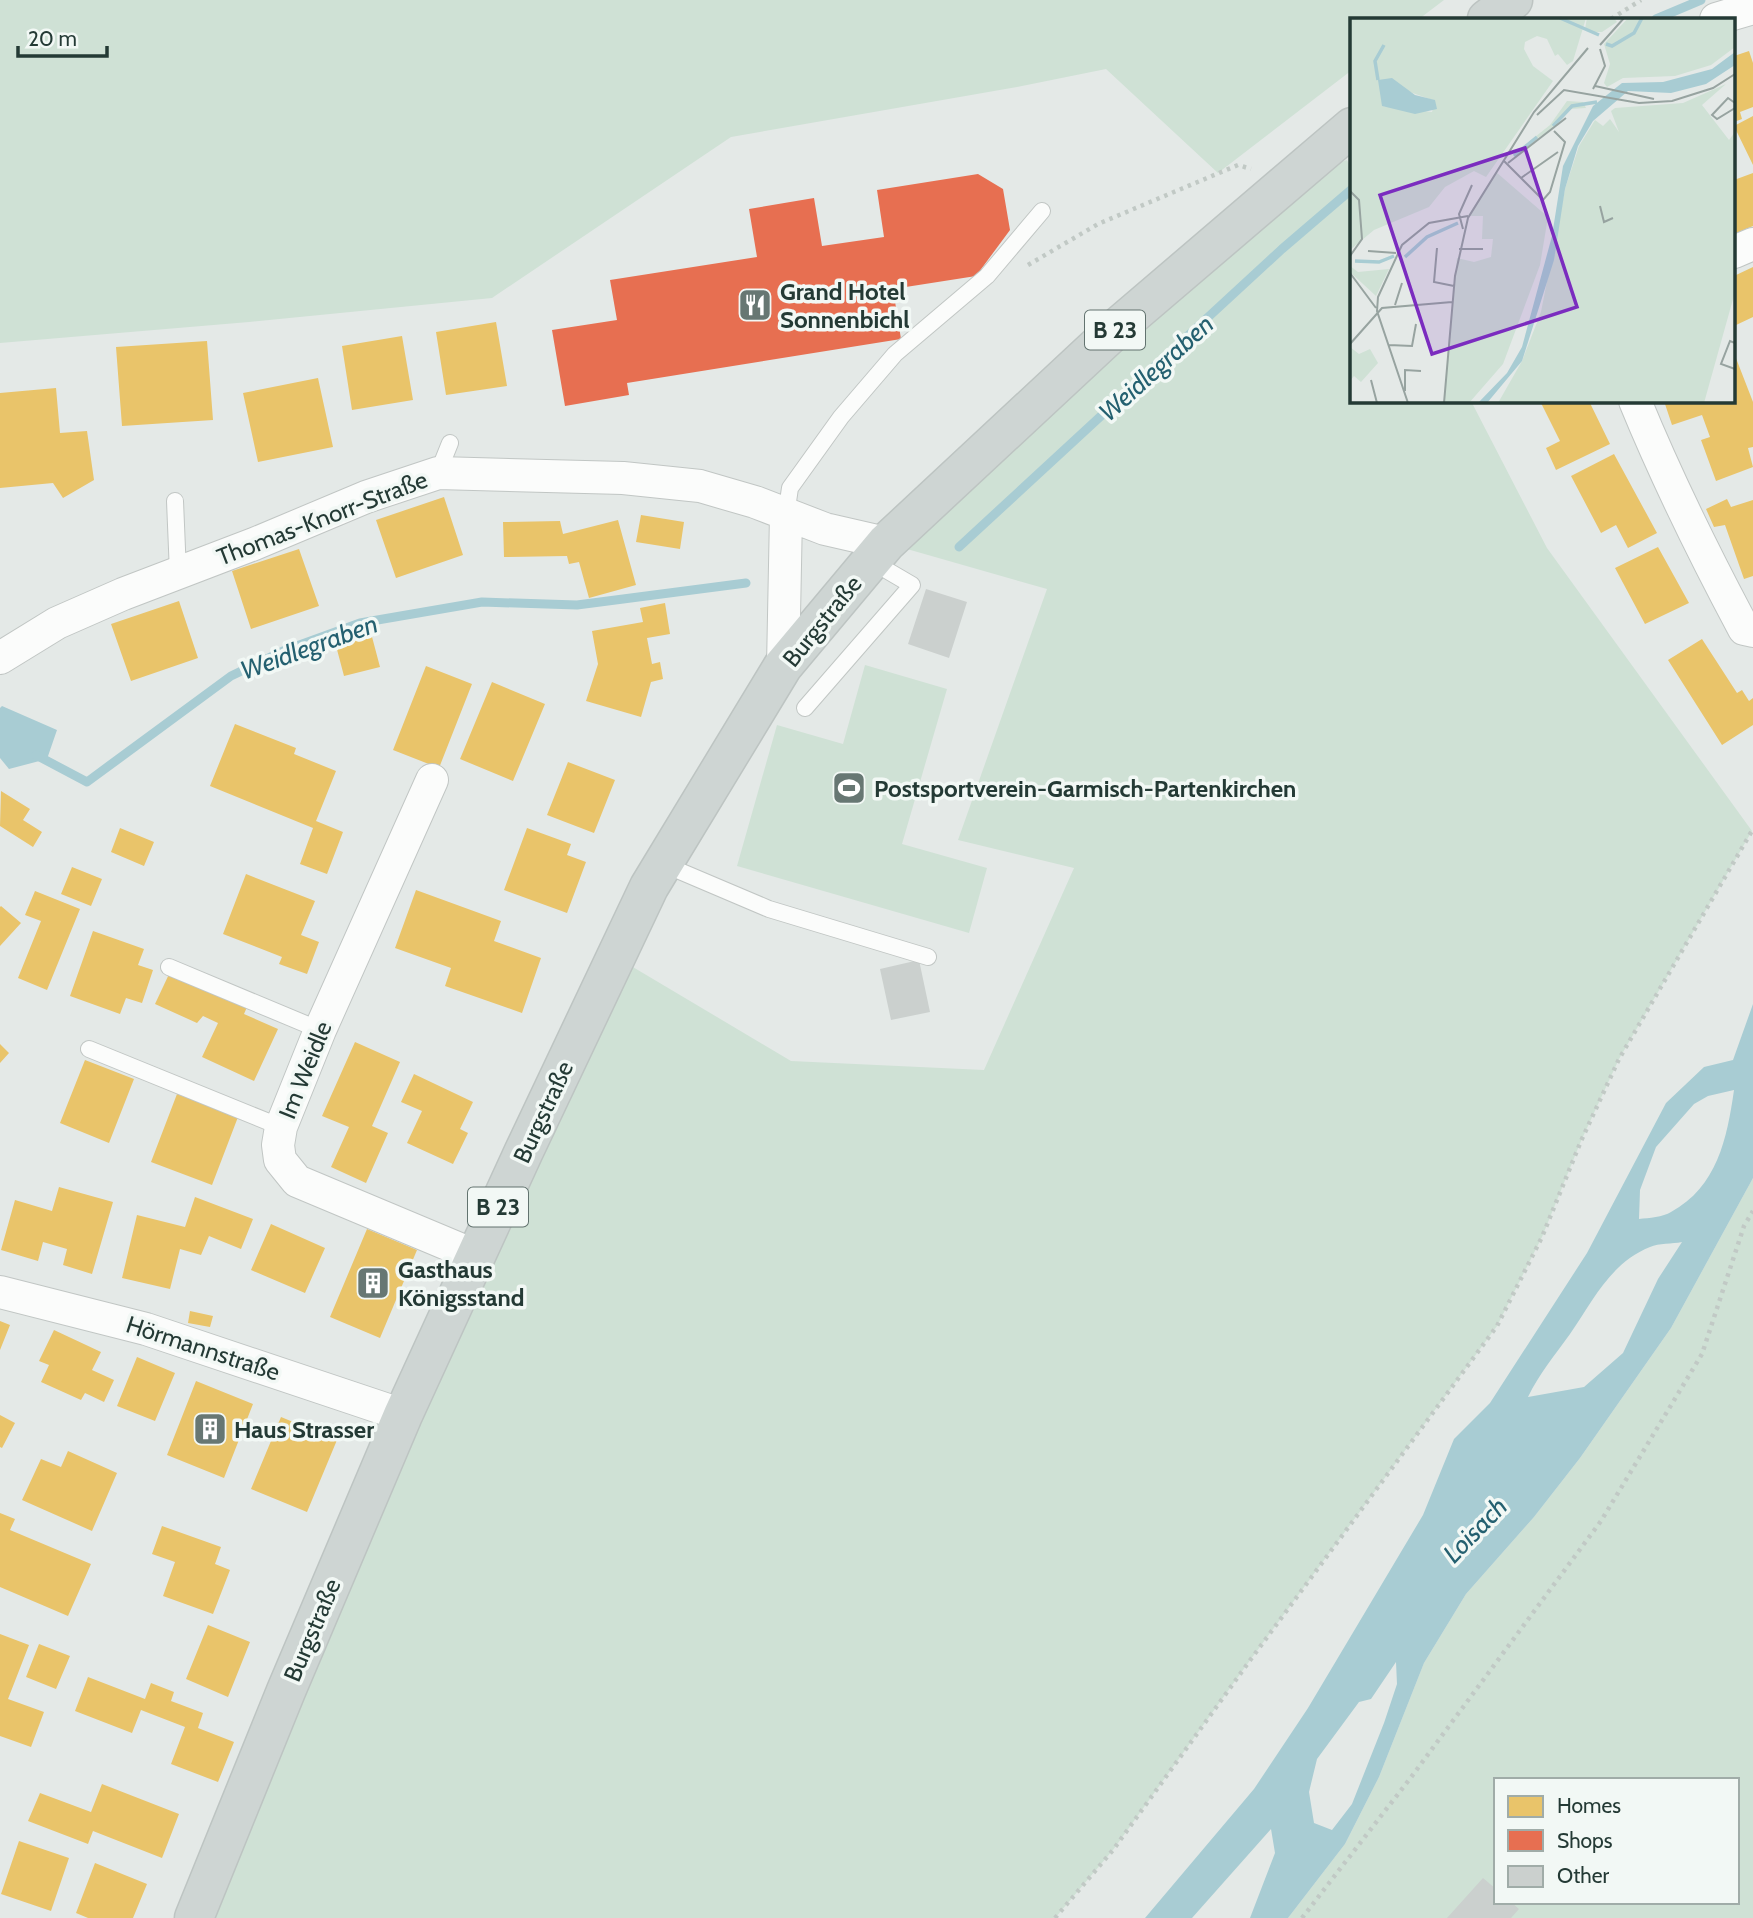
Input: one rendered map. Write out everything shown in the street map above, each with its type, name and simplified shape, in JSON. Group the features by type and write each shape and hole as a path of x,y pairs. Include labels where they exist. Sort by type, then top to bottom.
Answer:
{"main road":[{"path":"1488,18 1513,0"},
{"name":"B 23","path":"879,552 1119,327 1350,129"},
{"name":"Burgstraße","path":"194,1918 286,1691 403,1415 649,887 783,666 879,552"}],"street":[{"path":"1719,18 1753,8"},
{"path":"1736,251 1753,244"},
{"path":"1634,402 1663,469 1713,571 1744,629 1753,631"},
{"name":"Thomas-Knorr-Straße","path":"0,658 57,622 254,544 366,496 438,473 624,478 700,486 755,502 879,552"},
{"path":"783,666 786,515"},
{"name":"Im Weidle","path":"432,780 320,1030 281,1127 278,1145 280,1160 297,1181 476,1256"},
{"name":"Hörmannstraße","path":"0,1292 146,1329 403,1415"}],"lane":[{"path":"786,515 790,488 841,417 895,354 987,276 1042,211"},
{"path":"438,473 450,443"},
{"path":"175,501 178,573"},
{"path":"805,708 912,586 879,552"},
{"path":"663,864 769,909 928,957"},
{"path":"169,967 320,1030"},
{"path":"89,1049 281,1127"}],"path":[{"path":"1613,18 1641,0"},
{"path":"1019,271 1098,223 1238,165 1288,180"},
{"path":"1055,1918 1113,1850 1496,1326 1542,1237 1581,1141 1619,1059 1753,829"},
{"path":"1302,1918 1412,1776 1601,1521 1702,1354 1744,1226 1753,1211"}],"green space":[{"path":"0,0 1444,0 1420,18 1350,18 1350,72 1218,173 1106,69 731,137 492,298 0,343"},
{"path":"1347,160 1350,166 1350,402 1472,402 1547,548 1752,831 1619,1059 1581,1141 1542,1237 1497,1326 1113,1850 1055,1918 194,1918 616,957 791,1061 984,1070 1074,868 958,840 1047,589 886,543 1288,180"},
{"path":"865,665 947,689 902,844 987,868 969,933 737,866 777,725 843,744"},
{"path":"1753,1178 1753,1918 1288,1918 1345,1844 1379,1777 1424,1663 1466,1594 1534,1517 1580,1458 1671,1328"}],"water":[{"path":"2,706 57,730 47,759 9,769 0,758"},
{"name":"Loisach","path":"1753,1004 1753,1178 1671,1328 1580,1458 1534,1517 1466,1594 1424,1663 1379,1777 1345,1844 1288,1918 1250,1918 1275,1853 1271,1829 1192,1918 1145,1918 1254,1789 1308,1708 1423,1515 1454,1439 1490,1403 1587,1253 1666,1103 1704,1067 1733,1060","holes":["1734,1090 1723,1144 1717,1160 1699,1189 1687,1202 1668,1214 1639,1219 1640,1190 1656,1147 1694,1104 1708,1096","1682,1242 1658,1279 1623,1353 1584,1387 1528,1397 1542,1372 1613,1273 1636,1254 1657,1245","1396,1662 1397,1684 1384,1723 1352,1804 1332,1830 1314,1823 1309,1792 1317,1759 1359,1702 1371,1699"]}],"building: Homes":[{"path":"1749,51 1753,63 1753,107 1740,112 1742,119 1736,121 1736,55"},
{"path":"1753,116 1753,165 1736,130 1736,125"},
{"path":"1753,173 1753,226 1736,233 1736,179"},
{"path":"1753,267 1753,317 1736,325 1736,275"},
{"path":"496,322 507,386 446,395 436,332"},
{"path":"402,336 413,400 352,410 342,346"},
{"path":"207,341 213,420 122,426 116,347"},
{"path":"1736,358 1753,402 1753,447 1748,448 1753,467 1716,481 1701,440 1710,437 1702,415 1672,425 1664,402 1736,402"},
{"path":"318,378 333,447 258,462 243,393"},
{"path":"56,388 60,433 87,431 94,480 63,498 53,483 0,488 0,393"},
{"path":"1540,402 1589,402 1610,444 1556,470 1546,448 1560,441"},
{"path":"1614,454 1657,533 1628,548 1616,525 1601,533 1571,476"},
{"path":"444,497 463,555 396,578 376,520"},
{"path":"1727,499 1731,507 1753,500 1753,576 1744,579 1725,525 1714,527 1706,509"},
{"path":"641,515 684,522 680,549 636,542"},
{"path":"618,520 636,585 589,598 579,562 569,564 567,556 504,557 503,522 560,521 563,534"},
{"path":"1658,547 1689,603 1645,624 1615,568"},
{"path":"299,549 319,606 251,629 232,571"},
{"path":"179,601 198,658 131,681 111,624"},
{"path":"665,603 670,634 647,638 652,664 660,662 663,679 651,682 641,717 586,701 598,664 592,631 643,622 640,608"},
{"path":"371,633 380,667 344,676 335,642"},
{"path":"1702,639 1737,693 1742,690 1749,701 1753,698 1753,725 1722,745 1668,660"},
{"path":"426,666 472,684 439,768 393,750"},
{"path":"492,682 545,704 513,781 460,759"},
{"path":"235,724 296,748 294,754 336,771 316,821 343,832 327,874 300,864 313,828 210,786"},
{"path":"568,762 615,780 594,833 547,815"},
{"path":"1,791 30,809 23,820 42,832 33,847 0,826"},
{"path":"120,828 154,842 144,866 111,852"},
{"path":"527,828 571,844 567,855 586,862 567,913 504,890"},
{"path":"72,867 102,879 91,906 61,894"},
{"path":"246,874 315,901 301,935 319,942 307,974 279,964 282,957 223,934"},
{"path":"416,890 501,921 494,941 541,958 522,1013 445,986 451,968 395,948"},
{"path":"35,891 80,909 47,990 18,978 41,921 25,915"},
{"path":"0,907 21,923 0,946"},
{"path":"93,931 144,949 138,965 153,970 142,1003 126,998 120,1014 70,996"},
{"path":"170,972 247,1007 244,1014 278,1029 254,1081 202,1057 218,1023 203,1016 197,1023 155,1004"},
{"path":"355,1042 400,1062 372,1126 388,1133 366,1183 331,1167 349,1127 322,1116"},
{"path":"0,1044 9,1053 0,1063"},
{"path":"85,1060 134,1079 109,1143 60,1123"},
{"path":"414,1074 473,1102 460,1129 468,1133 453,1164 407,1143 422,1111 401,1102"},
{"path":"177,1094 238,1117 212,1185 151,1162"},
{"path":"59,1187 113,1202 92,1274 63,1265 67,1249 43,1242 38,1261 1,1250 15,1200 52,1211"},
{"path":"195,1197 253,1219 241,1249 209,1236 201,1255 180,1249 170,1289 122,1278 137,1215 185,1227"},
{"path":"271,1224 325,1248 305,1293 251,1270"},
{"name":"Gasthaus Königsstand","path":"367,1229 417,1250 380,1338 330,1317"},
{"path":"190,1311 213,1316 210,1327 188,1323"},
{"path":"0,1321 10,1325 0,1350"},
{"path":"54,1330 101,1352 92,1370 114,1380 104,1402 85,1393 81,1400 41,1382 49,1365 39,1361"},
{"path":"137,1357 175,1373 155,1421 117,1406"},
{"name":"Haus Strasser","path":"196,1381 253,1404 224,1478 167,1455"},
{"path":"0,1415 15,1423 2,1448 0,1447"},
{"path":"281,1417 337,1440 307,1512 251,1489"},
{"path":"68,1451 117,1473 92,1531 22,1500 41,1459 61,1467"},
{"path":"0,1513 15,1519 10,1530 91,1564 68,1616 0,1587"},
{"path":"162,1526 221,1547 215,1564 230,1570 213,1614 163,1596 175,1562 152,1554"},
{"path":"208,1625 250,1642 228,1697 186,1679"},
{"path":"0,1634 29,1645 8,1699 44,1712 31,1747 0,1736"},
{"path":"39,1644 70,1656 56,1689 26,1677"},
{"path":"88,1677 145,1699 151,1683 174,1692 171,1701 203,1713 198,1728 234,1742 218,1782 171,1764 185,1727 141,1710 132,1733 75,1711"},
{"path":"102,1784 179,1814 162,1858 93,1831 88,1844 28,1821 40,1793 91,1812"},
{"path":"19,1841 69,1858 51,1911 1,1894"},
{"path":"95,1863 147,1884 133,1918 88,1918 76,1913"}],"building: Shops":[{"name":"Grand Hotel Sonnenbichl","path":"978,174 1003,189 1010,230 976,276 893,289 901,339 627,383 629,395 565,406 552,330 617,320 610,280 757,257 749,209 814,198 822,246 884,237 877,190"}],"building: Other":[{"path":"926,589 967,602 949,658 908,644"},
{"path":"919,960 930,1012 891,1020 880,969"},
{"path":"1483,1878 1494,1887 1494,1904 1513,1904 1519,1909 1511,1918 1447,1918"}],"waterway":[{"name":"Weidlegraben","path":"1658,18 1701,0"},
{"name":"Weidlegraben","path":"959,547 1282,249 1350,191"},
{"name":"Weidlegraben","path":"36,755 87,782 231,676 283,651 360,623 482,602 577,605 746,583"}],"place":[{"name":"Grand Hotel Sonnenbichl","path":"755,305"},
{"name":"Postsportverein-Garmisch-Partenkirchen","path":"849,788"},
{"name":"Gasthaus Königsstand","path":"373,1283"},
{"name":"Haus Strasser","path":"210,1429"}]}
